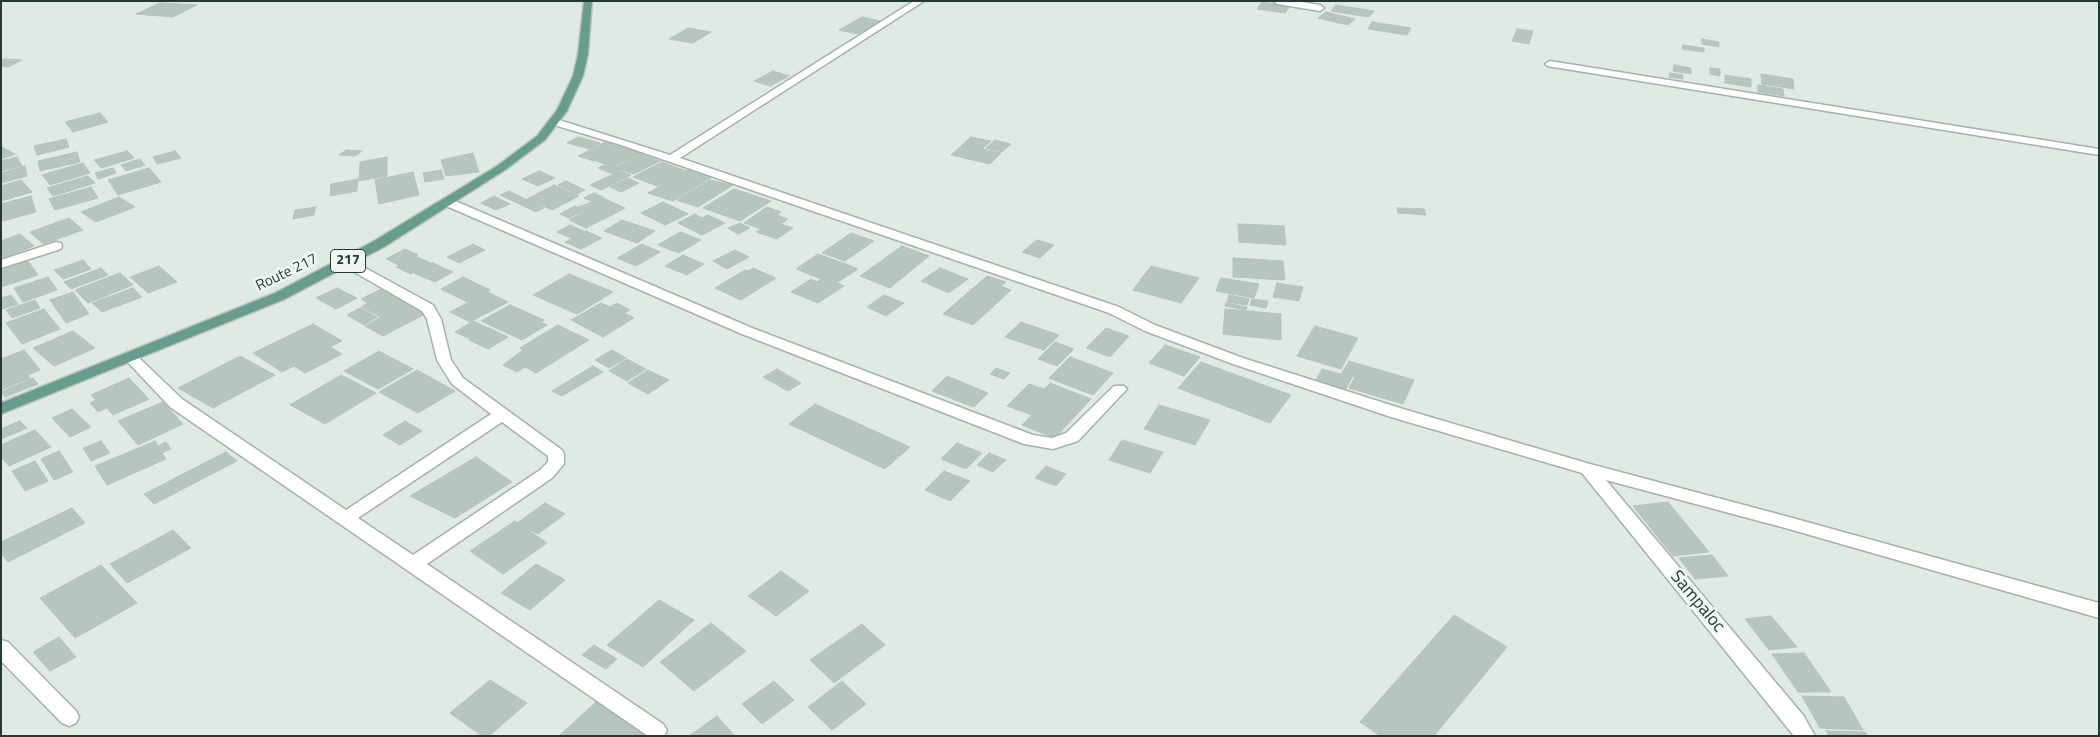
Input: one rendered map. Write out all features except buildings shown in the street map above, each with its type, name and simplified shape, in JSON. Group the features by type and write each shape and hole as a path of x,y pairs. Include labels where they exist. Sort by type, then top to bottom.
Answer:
{"main road":[{"name":"Route 217","path":"1,408 280,296 347,262 448,202 522,152 541,138 555,122 569,97 578,76 586,36 588,1"}],"street":[{"path":"672,159 920,1"},
{"path":"1278,1 1320,8"},
{"path":"1550,64 2099,152"},
{"path":"555,122 672,159 1114,310 1150,328 1238,361 1397,413 1588,469 2099,611"},
{"path":"448,202 748,332 1030,440 1053,444 1072,437 1119,389"},
{"path":"1,264 56,246"},
{"path":"347,262 428,308 434,318 444,360 457,381 556,454 556,464 546,474 414,564"},
{"path":"130,357 176,403 656,730"},
{"path":"346,518 502,414"},
{"name":"Sampaloc","path":"1588,469 1796,721 1805,736"},
{"path":"1,648 69,717"}]}
